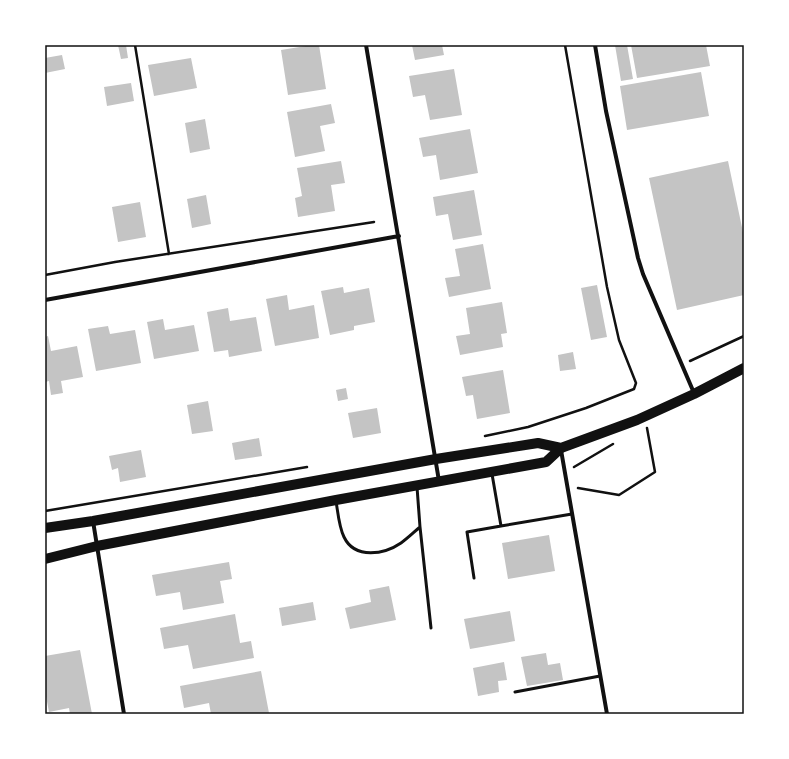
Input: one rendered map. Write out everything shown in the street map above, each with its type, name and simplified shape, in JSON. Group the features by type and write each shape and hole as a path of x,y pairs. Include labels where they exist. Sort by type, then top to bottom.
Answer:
{"main road":[{"path":"45,559 97,546 336,500 546,462 561,448 645,416 694,394 744,368"},
{"path":"45,528 93,521 436,459 538,443 561,448"}],"street":[{"path":"366,45 439,482"},
{"path":"595,45 606,111 638,258 643,274 694,394"},
{"path":"45,300 399,236"},
{"path":"561,448 607,714"},
{"path":"93,521 124,714"}],"lane":[{"path":"492,472 501,526"},
{"path":"417,486 431,628"},
{"path":"336,500 345,538 350,546 360,552 376,553 387,549 400,543 420,526"},
{"path":"474,578 466,532 572,514"},
{"path":"515,692 600,676"}],"path":[{"path":"135,45 169,254"},
{"path":"478,438 528,427 586,408 634,389 636,383 619,340 607,287 565,45"},
{"path":"45,275 115,262 374,222"},
{"path":"682,365 744,336"},
{"path":"577,495 576,487 619,495 655,472 645,416"},
{"path":"574,474 574,467 620,441"},
{"path":"45,511 309,467"}],"building":[{"path":"118,45 126,45 128,58 121,59"},
{"path":"319,45 326,89 288,95 281,50"},
{"path":"412,45 442,45 444,55 415,60"},
{"path":"615,45 627,45 633,79 621,81"},
{"path":"631,45 706,45 710,66 637,78"},
{"path":"62,55 65,69 45,73 45,58"},
{"path":"191,58 197,88 154,96 148,65"},
{"path":"454,69 462,115 430,120 425,95 413,97 409,76"},
{"path":"701,72 709,116 627,130 620,86"},
{"path":"131,83 134,101 107,106 104,87"},
{"path":"331,104 335,123 320,126 325,151 295,157 287,112"},
{"path":"205,119 210,149 190,153 185,123"},
{"path":"470,129 478,173 440,180 436,155 423,157 419,138"},
{"path":"341,161 345,183 331,185 335,211 298,217 295,198 302,196 297,168"},
{"path":"728,161 744,237 744,295 677,310 649,178"},
{"path":"474,190 482,235 453,240 448,214 436,216 433,197"},
{"path":"206,195 211,224 192,228 187,199"},
{"path":"140,202 146,237 118,242 112,207"},
{"path":"483,244 491,289 449,297 445,278 460,276 455,249"},
{"path":"597,285 607,337 591,340 581,288"},
{"path":"343,287 344,293 369,288 375,322 354,326 354,330 330,335 321,291"},
{"path":"287,295 289,310 314,305 319,338 275,346 266,299"},
{"path":"502,302 507,333 501,334 503,347 460,355 456,336 470,334 466,308"},
{"path":"228,308 230,321 256,317 262,351 229,357 228,350 214,352 207,312"},
{"path":"163,319 165,330 194,325 199,351 154,359 147,322"},
{"path":"108,326 110,334 135,330 141,363 96,371 88,329"},
{"path":"48,336 51,351 77,346 83,377 61,381 63,393 51,395 49,381 45,382 45,337"},
{"path":"573,352 576,369 560,371 558,355"},
{"path":"503,370 510,413 477,419 473,395 466,396 462,377"},
{"path":"346,388 348,399 338,401 336,390"},
{"path":"208,401 213,431 192,434 187,405"},
{"path":"377,408 381,433 353,438 348,413"},
{"path":"259,438 262,456 235,460 232,443"},
{"path":"141,450 146,477 120,482 118,468 112,470 109,456"},
{"path":"549,535 555,571 508,579 502,543"},
{"path":"229,562 232,579 220,581 224,603 183,610 180,592 156,596 152,575"},
{"path":"389,586 396,620 350,629 345,608 371,602 369,590"},
{"path":"313,602 316,620 282,626 279,608"},
{"path":"510,611 515,641 470,649 464,619"},
{"path":"235,614 240,643 251,641 254,658 193,669 188,645 164,649 160,628"},
{"path":"80,650 92,714 70,714 69,708 49,712 45,691 45,656"},
{"path":"546,653 548,665 560,663 563,680 527,686 521,657"},
{"path":"504,662 507,680 498,681 499,692 478,696 473,668"},
{"path":"261,671 269,713 211,714 209,703 184,708 180,686"}]}
